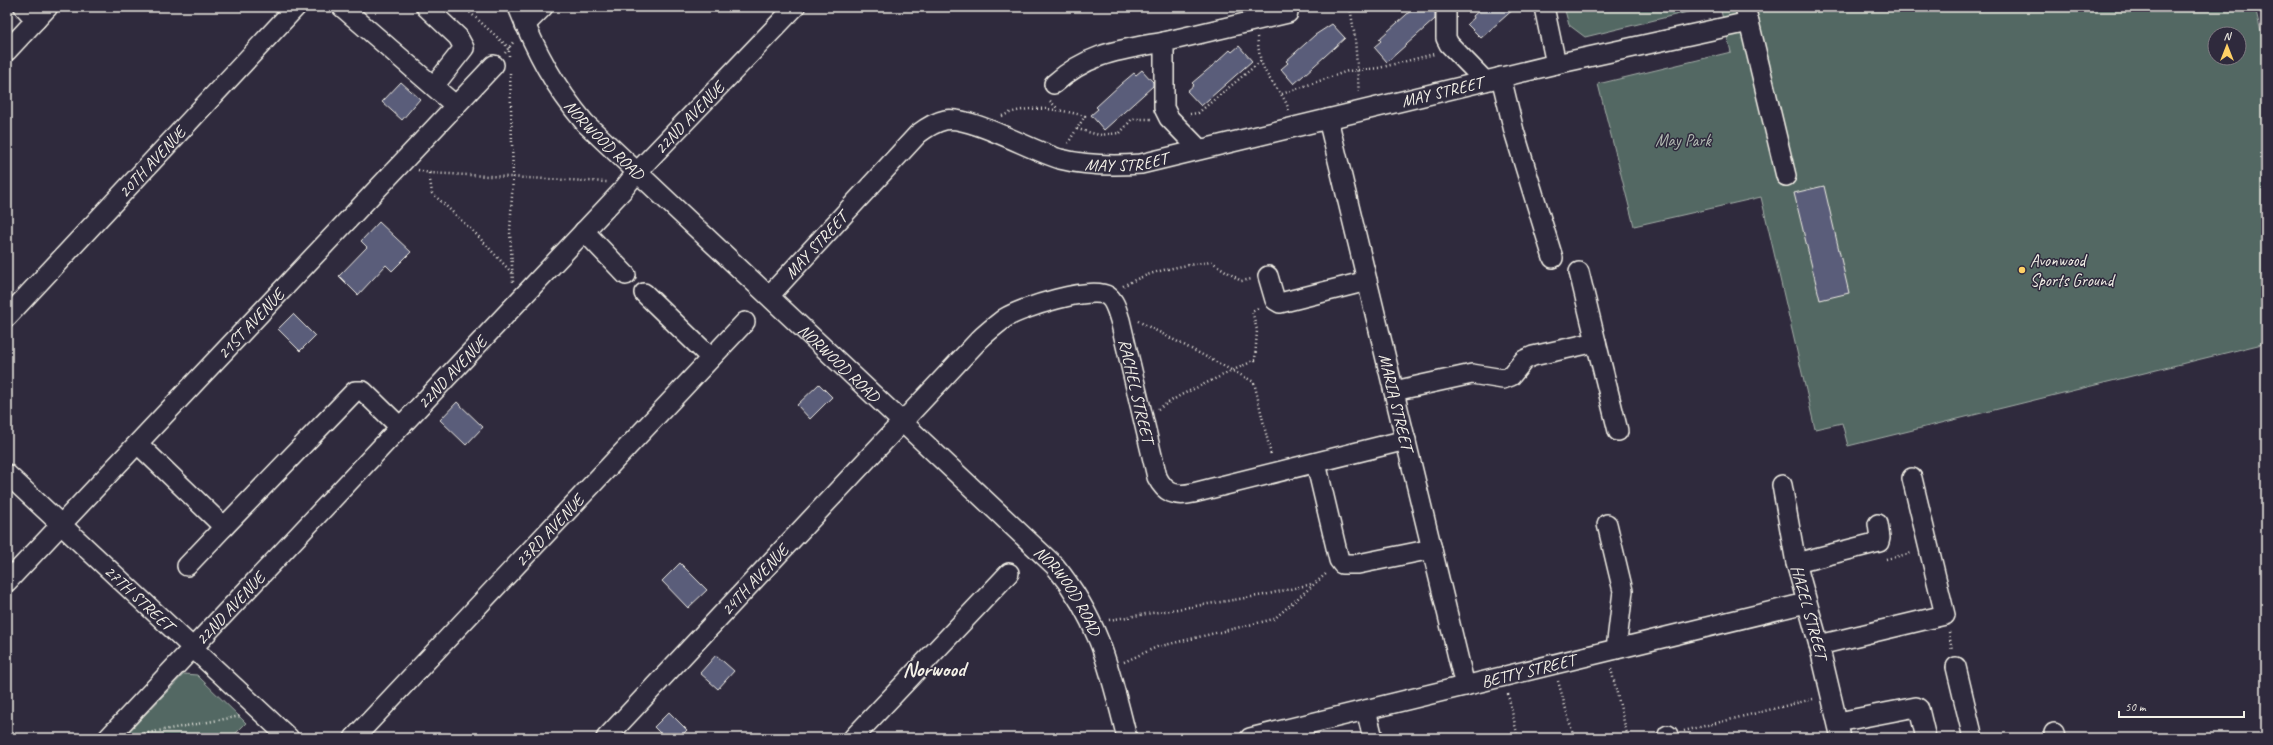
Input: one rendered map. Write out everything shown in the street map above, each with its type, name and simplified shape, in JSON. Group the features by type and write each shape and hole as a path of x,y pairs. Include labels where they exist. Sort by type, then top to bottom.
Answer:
{"street":[{"name":"20TH AVENUE","path":"7,316 296,7"},
{"path":"342,7 456,106"},
{"path":"426,7 458,37 464,48 434,86"},
{"name":"NORWOOD ROAD","path":"518,7 537,54 563,96 585,123 1034,544 1068,582 1087,612 1101,642 1127,738"},
{"path":"525,25 543,7"},
{"name":"22ND AVENUE","path":"108,738 622,191 637,172 795,7"},
{"path":"1446,7 1446,38 1452,48 1493,79 1514,131 1553,258"},
{"path":"1544,7 1556,64"},
{"path":"7,51 36,11"},
{"path":"1054,84 1075,67 1106,53 1164,42 1288,13"},
{"path":"1747,14 1786,176"},
{"name":"MAY STREET","path":"769,296 918,134 941,121 956,119 965,121 1058,158 1088,165 1117,166 1141,164 1556,64 1747,14"},
{"path":"1164,42 1164,108 1169,118 1199,149"},
{"name":"21ST AVENUE","path":"7,582 456,106 504,67"},
{"name":"MARIA STREET","path":"1328,119 1465,686"},
{"path":"584,231 626,275"},
{"path":"1579,272 1618,431"},
{"path":"1268,276 1275,300 1283,302 1367,281"},
{"path":"644,293 711,358"},
{"path":"902,421 979,340 1006,318 1035,304 1091,293 1107,295"},
{"name":"RACHEL STREET","path":"1107,295 1113,301 1120,320 1157,476 1167,492 1182,495 1275,474 1406,440"},
{"name":"23RD AVENUE","path":"354,738 745,322"},
{"path":"1394,392 1466,374 1503,379 1511,376 1524,360 1533,356 1596,342"},
{"path":"187,566 355,391 363,392 400,427"},
{"name":"24TH AVENUE","path":"606,738 902,421"},
{"path":"138,444 224,527"},
{"path":"1316,463 1339,560 1342,564 1358,564 1432,549"},
{"name":"27TH STREET","path":"7,474 289,738"},
{"path":"1820,645 1945,614 1912,478"},
{"name":"HAZEL STREET","path":"1782,485 1796,563 1806,603 1820,645 1840,730"},
{"path":"1606,524 1623,591 1611,651"},
{"path":"1796,563 1879,542 1880,538 1878,524"},
{"path":"854,738 1009,573"},
{"name":"BETTY STREET","path":"1250,738 1806,603"},
{"path":"1956,667 1973,738"},
{"path":"1840,730 1916,706 1919,709 1926,738"},
{"path":"1366,710 1373,738"}],"path":[{"path":"464,7 509,48 504,67 513,177 510,232 513,292 518,302"},
{"path":"1350,7 1355,38 1357,86"},
{"path":"1282,94 1357,70 1409,62 1452,48"},
{"path":"1260,61 1266,73 1287,103"},
{"path":"1011,112 1057,108 1085,116 1071,137"},
{"path":"401,164 429,173 612,182"},
{"path":"429,173 432,193 477,235 512,273"},
{"path":"1107,295 1137,278 1187,265 1212,262 1241,282 1268,276"},
{"path":"1143,418 1181,394 1255,360 1257,330 1252,311 1275,300"},
{"path":"1120,320 1139,321 1235,370 1254,382 1275,474"},
{"path":"1879,542 1885,559 1929,550"},
{"path":"1108,620 1264,595 1313,584 1274,619 1157,647 1124,662"},
{"path":"1945,614 1956,667"},
{"path":"1611,651 1628,738"},
{"path":"1553,664 1574,738"},
{"path":"1504,676 1518,738"},
{"path":"1669,737 1831,694"},
{"path":"134,735 246,715"}],"green space":[{"path":"1564,7 1708,7 1585,37 1569,25"},
{"name":"Avonwood Sports Ground","path":"1720,7 2255,7 2266,53 2266,343 1848,446 1842,423 1815,429 1761,197 1634,226 1598,84 1731,52"},
{"path":"184,674 197,675 246,723 231,738 123,738"}],"building":[{"path":"1415,7 1430,7 1435,12 1435,19 1387,62 1374,47 1381,41 1379,39"},
{"path":"1483,7 1516,7 1481,38 1467,24"},
{"path":"1332,24 1345,38 1294,84 1281,69 1288,63 1286,61 1315,35"},
{"path":"1239,46 1252,61 1201,106 1187,91 1194,85 1192,83 1230,50 1232,52"},
{"path":"1142,70 1153,82 1153,86 1104,130 1091,115 1098,109 1096,107 1134,73 1136,75"},
{"path":"401,82 420,99 402,120 382,102"},
{"path":"1824,186 1849,293 1820,300 1794,193"},
{"path":"379,222 411,252 392,271 386,265 358,295 339,276 367,247 361,241"},
{"path":"293,314 315,336 300,351 278,329"},
{"path":"819,384 832,397 810,419 797,405"},
{"path":"457,402 483,427 466,445 440,420"},
{"path":"680,563 707,590 688,608 662,581"},
{"path":"716,655 734,671 718,689 700,673"},
{"path":"669,712 687,730 679,738 665,738 654,727"}],"place":[{"name":"Avonwood Sports Ground","path":"2022,270"}],"district":[{"name":"Norwood","path":"934,669"}],"park label":[{"name":"May Park","path":"1683,140"}]}
